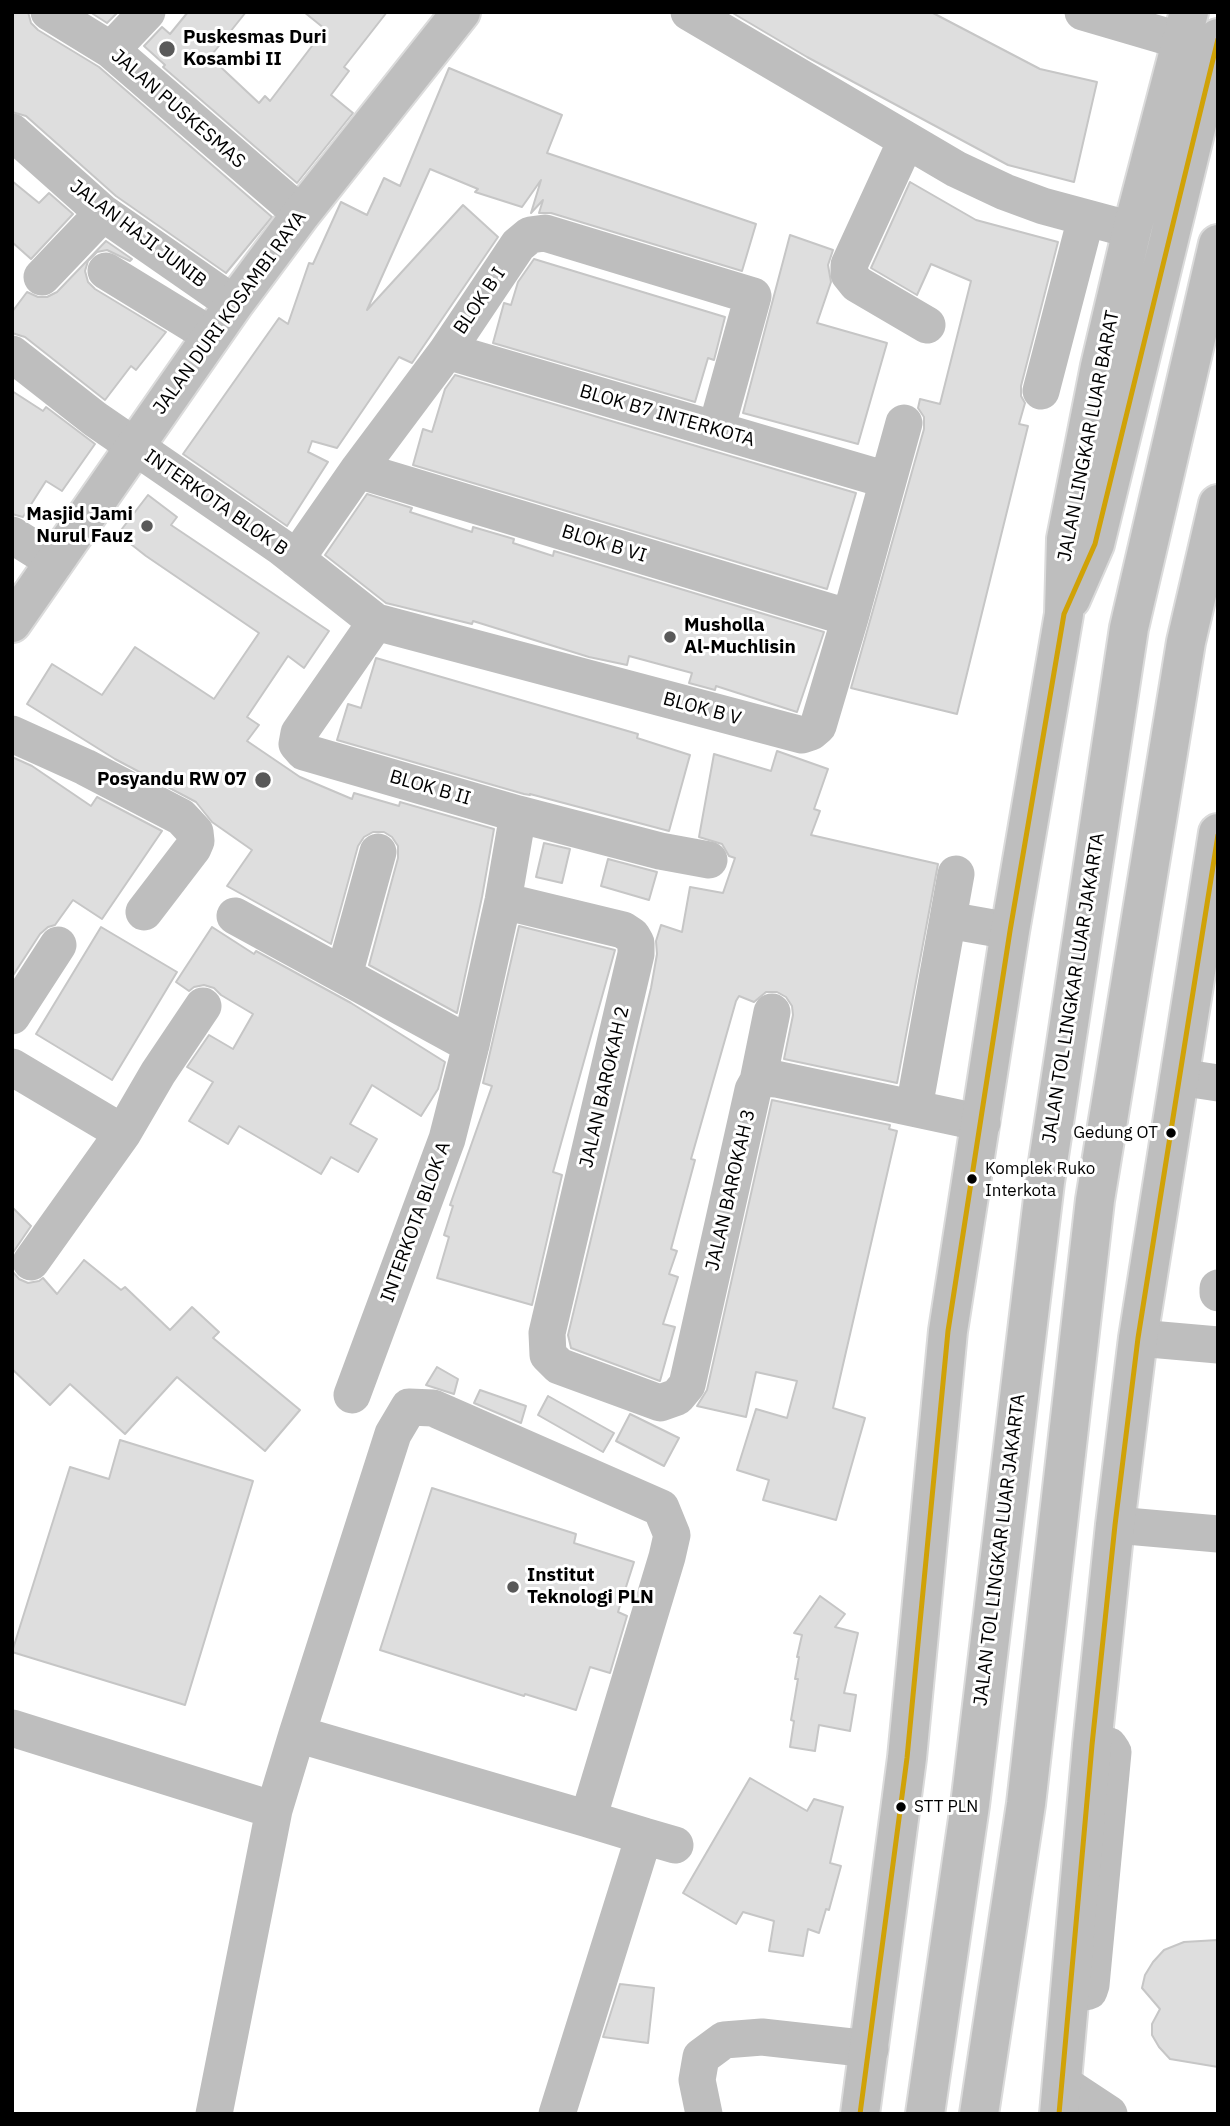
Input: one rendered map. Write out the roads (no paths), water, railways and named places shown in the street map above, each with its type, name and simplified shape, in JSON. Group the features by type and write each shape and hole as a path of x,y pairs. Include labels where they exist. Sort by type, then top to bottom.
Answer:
{"main road":[{"name":"JALAN DURI KOSAMBI RAYA","path":"12,623 234,304 301,214 461,12"},
{"name":"JALAN LINGKAR LUAR BARAT","path":"860,2114 906,1758 948,1331 1010,931 1065,614 1066,539 1100,366 1132,230 1196,30"},
{"path":"1065,614 1095,544 1196,30"},
{"name":"JALAN TOL LINGKAR LUAR JAKARTA","path":"925,2114 970,1805 1045,1182 1129,628 1218,244"},
{"path":"979,2114 1026,1804 1095,1200 1186,642 1218,504"},
{"path":"1061,2099 1092,1745 1138,1338 1218,833"}],"street":[{"name":"JALAN PUSKESMAS","path":"49,12 111,50 301,214"},
{"path":"111,50 147,12"},
{"path":"689,12 956,169 1043,206 1132,230"},
{"path":"1083,12 1196,30"},
{"name":"JALAN HAJI JUNIB","path":"12,132 103,213 234,304"},
{"path":"906,141 849,265 849,274 857,284 927,325"},
{"path":"43,278 103,213"},
{"path":"1041,391 1086,218"},
{"name":"BLOK B I","path":"296,559 358,470 447,351 518,244 530,235 545,233 753,296 716,430"},
{"path":"106,271 212,336"},
{"name":"BLOK B7 INTERKOTA","path":"447,351 887,480"},
{"name":"INTERKOTA BLOK B","path":"12,354 94,419 296,559"},
{"name":"BLOK B V","path":"296,559 376,622 802,735 811,733 818,726 904,422"},
{"name":"BLOK B VI","path":"358,470 850,618"},
{"path":"12,535 55,562"},
{"name":"BLOK B II","path":"376,622 299,733 297,744 304,752 660,852 709,860"},
{"path":"12,734 85,767 181,817 195,832 196,841 193,848 144,912"},
{"name":"INTERKOTA BLOK A","path":"352,1395 447,1139 503,901 518,814"},
{"path":"344,975 378,852"},
{"path":"914,1108 956,874"},
{"name":"JALAN BAROKAH 2","path":"503,901 623,930 632,936 636,943 636,954 547,1333 548,1355 559,1366"},
{"path":"235,916 471,1045"},
{"path":"948,920 1010,931"},
{"path":"12,1016 58,945"},
{"path":"31,1262 123,1133 158,1073 203,1006"},
{"path":"758,1081 772,1013"},
{"path":"12,1067 123,1133"},
{"path":"1179,1077 1218,1082"},
{"path":"758,1081 776,1079 982,1123"},
{"name":"JALAN BAROKAH 3","path":"559,1366 660,1404 677,1398 687,1385 753,1090 758,1081"},
{"path":"1138,1338 1217,1338"},
{"path":"214,2114 274,1810 393,1434 409,1406 433,1408 662,1508 672,1535 588,1819"},
{"path":"1115,1525 1218,1534"},
{"path":"12,1728 274,1810"},
{"path":"298,1734 660,1840 557,2114"},
{"path":"704,2114 697,2080 701,2057 724,2040 762,2037 870,2049"},
{"path":"1061,2099 1109,2114"}],"place":[{"name":"Puskesmas Duri Kosambi II","path":"167,49"},
{"name":"Masjid Jami Nurul Fauz","path":"147,526"},
{"name":"Musholla Al-Muchlisin","path":"670,637"},
{"name":"Posyandu RW 07","path":"263,780"},
{"name":"Gedung OT","path":"1171,1133"},
{"name":"Komplek Ruko Interkota","path":"972,1179"},
{"name":"Institut Teknologi PLN","path":"513,1587"},
{"name":"STT PLN","path":"901,1807"}]}
